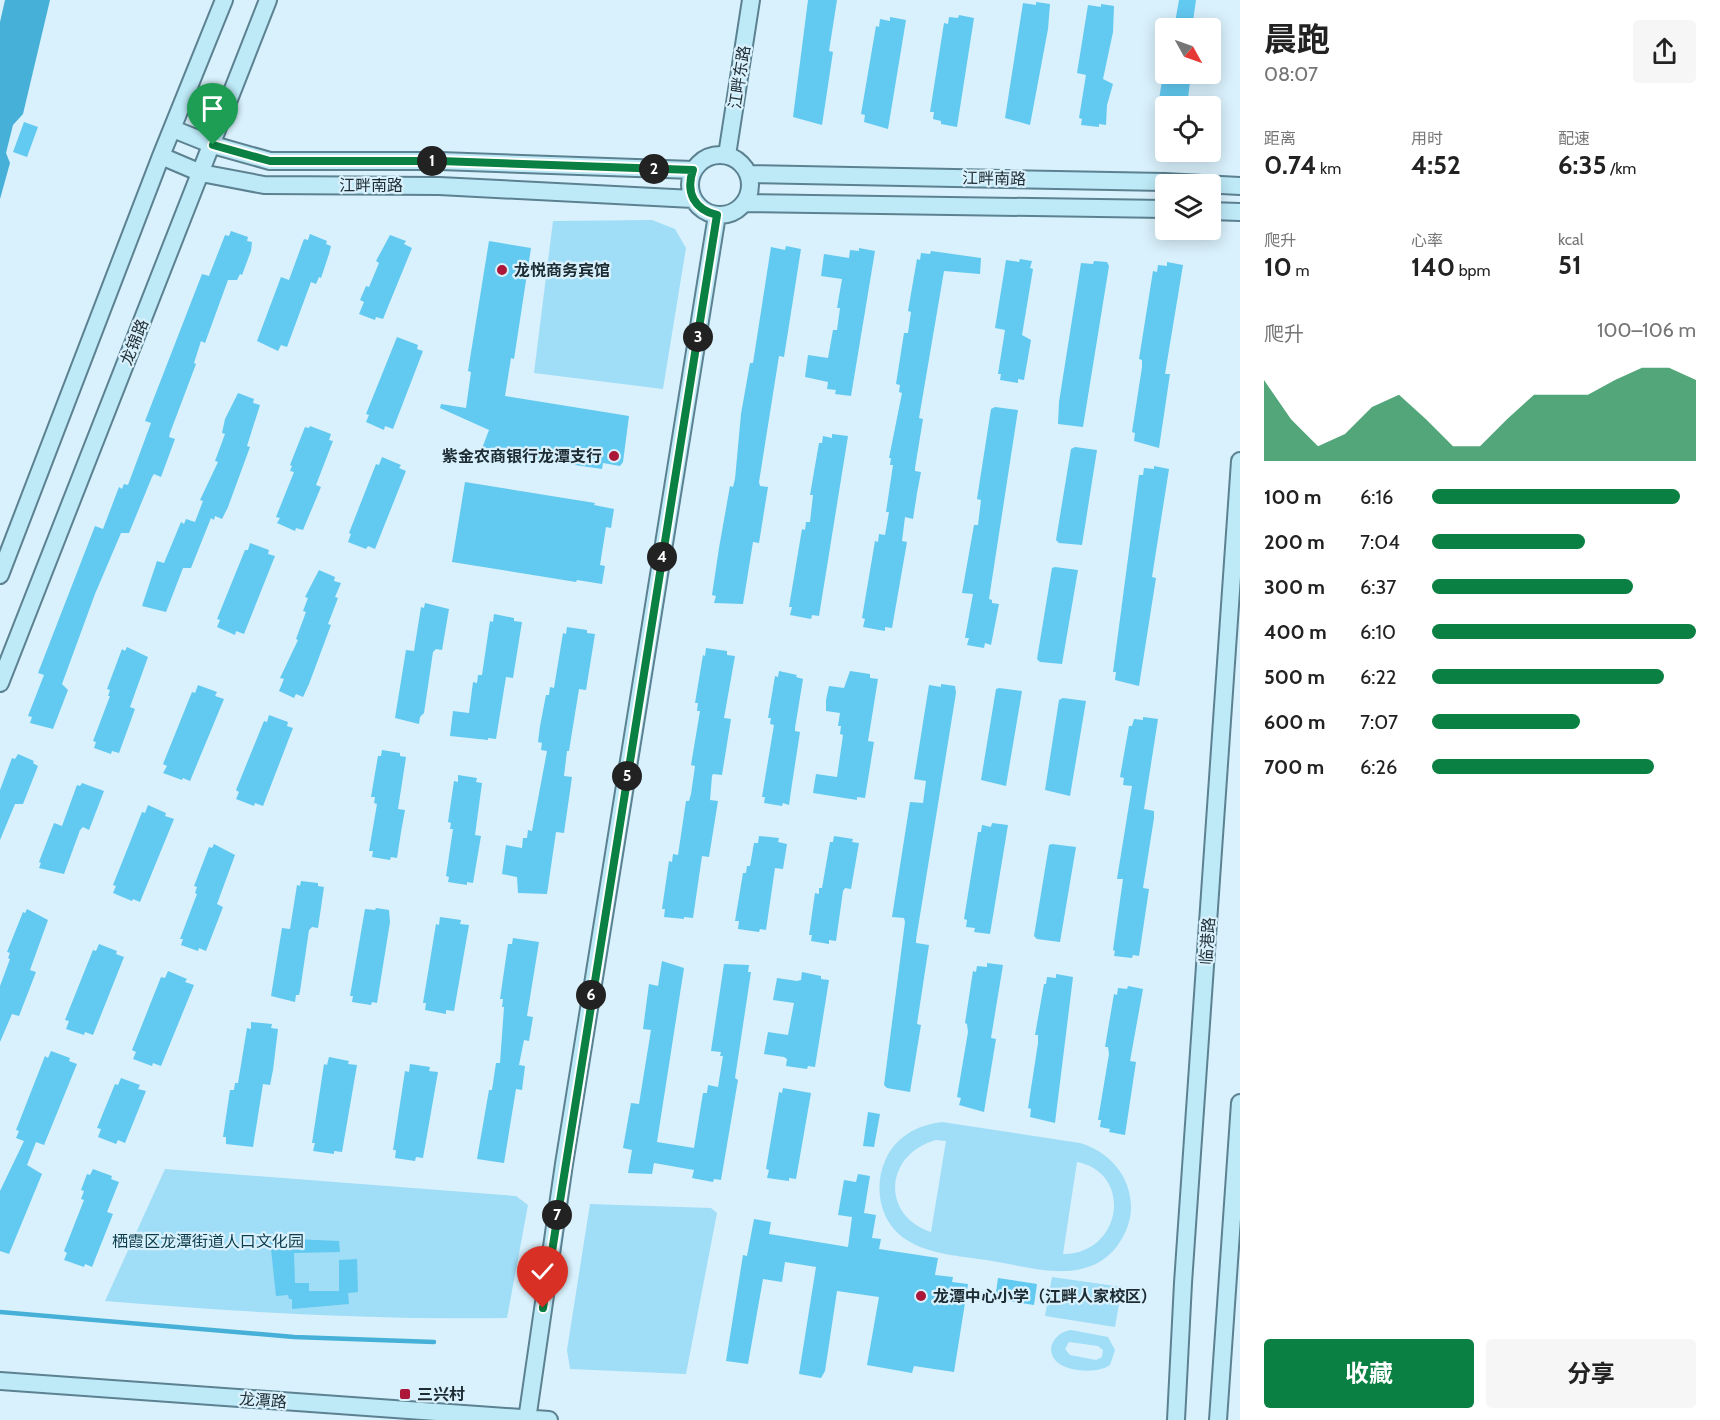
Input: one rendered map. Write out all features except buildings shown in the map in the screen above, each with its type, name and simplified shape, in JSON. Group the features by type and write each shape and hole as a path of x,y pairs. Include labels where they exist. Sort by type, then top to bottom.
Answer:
{"street":[{"path":"0,575 161,156 224,0"},
{"name":"龙锦路","path":"0,683 268,0"},
{"name":"江畔东路","path":"727,155 751,0"},
{"name":"江畔南路","path":"173,129 213,145 270,161 440,161 693,170"},
{"path":"727,155 736,159 748,174 749,194 737,210 717,215 708,213 693,200 689,180 693,170 707,157 727,155"},
{"name":"江畔南路","path":"161,156 201,173 264,185 439,186 693,200"},
{"name":"江畔南路","path":"748,174 1141,181 1240,186"},
{"name":"江畔南路","path":"744,203 1155,208"},
{"path":"1221,211 1240,212"},
{"path":"527,1419 566,1152 717,215"},
{"name":"临港路","path":"1176,1420 1184,1272 1240,461"},
{"path":"1218,1420 1240,1103"},
{"name":"龙潭路","path":"0,1381 549,1420"}],"green space":[{"path":"652,220 675,229 686,248 663,389 534,373 553,221"},
{"path":"942,1122 1080,1143 1101,1153 1110,1159 1128,1187 1131,1210 1120,1242 1100,1261 1086,1268 1055,1271 944,1254 914,1244 901,1236 891,1225 881,1204 879,1186 881,1173 889,1153 901,1139 916,1129","holes":["936,1140 946,1141 931,1232 914,1224 903,1212 897,1199 895,1185 899,1171 907,1158 919,1147","1077,1162 1095,1169 1107,1181 1113,1196 1114,1212 1108,1228 1098,1241 1083,1250 1063,1254"]},
{"name":"栖霞区龙潭街道人口文化园","path":"165,1169 516,1196 528,1205 507,1318 406,1318 306,1314 105,1301"},
{"path":"590,1204 711,1208 717,1213 686,1374 570,1369 567,1350"},
{"path":"1052,1277 1122,1287 1115,1327 1045,1316"},
{"path":"1066,1331 1108,1337 1115,1350 1110,1365 1090,1371 1061,1365 1051,1351 1056,1337","holes":["1069,1342 1098,1346 1103,1350 1102,1357 1096,1360 1070,1355 1065,1349"]}],"shaded area":[{"path":"5,0 50,0 23,114 13,125 6,153 10,163 0,199 0,22"}],"waterway":[{"path":"0,1312 294,1337 434,1342"}],"place":[{"name":"龙悦商务宾馆","path":"502,270"},
{"name":"紫金农商银行龙潭支行","path":"614,456"},
{"name":"龙潭中心小学（江畔人家校区）","path":"921,1296"},
{"name":"三兴村","path":"405,1394"}],"route":[{"path":"213,145 270,161 440,161 693,170 689,180 689,190 693,200 708,213 717,215 564,1164 543,1308"}]}
